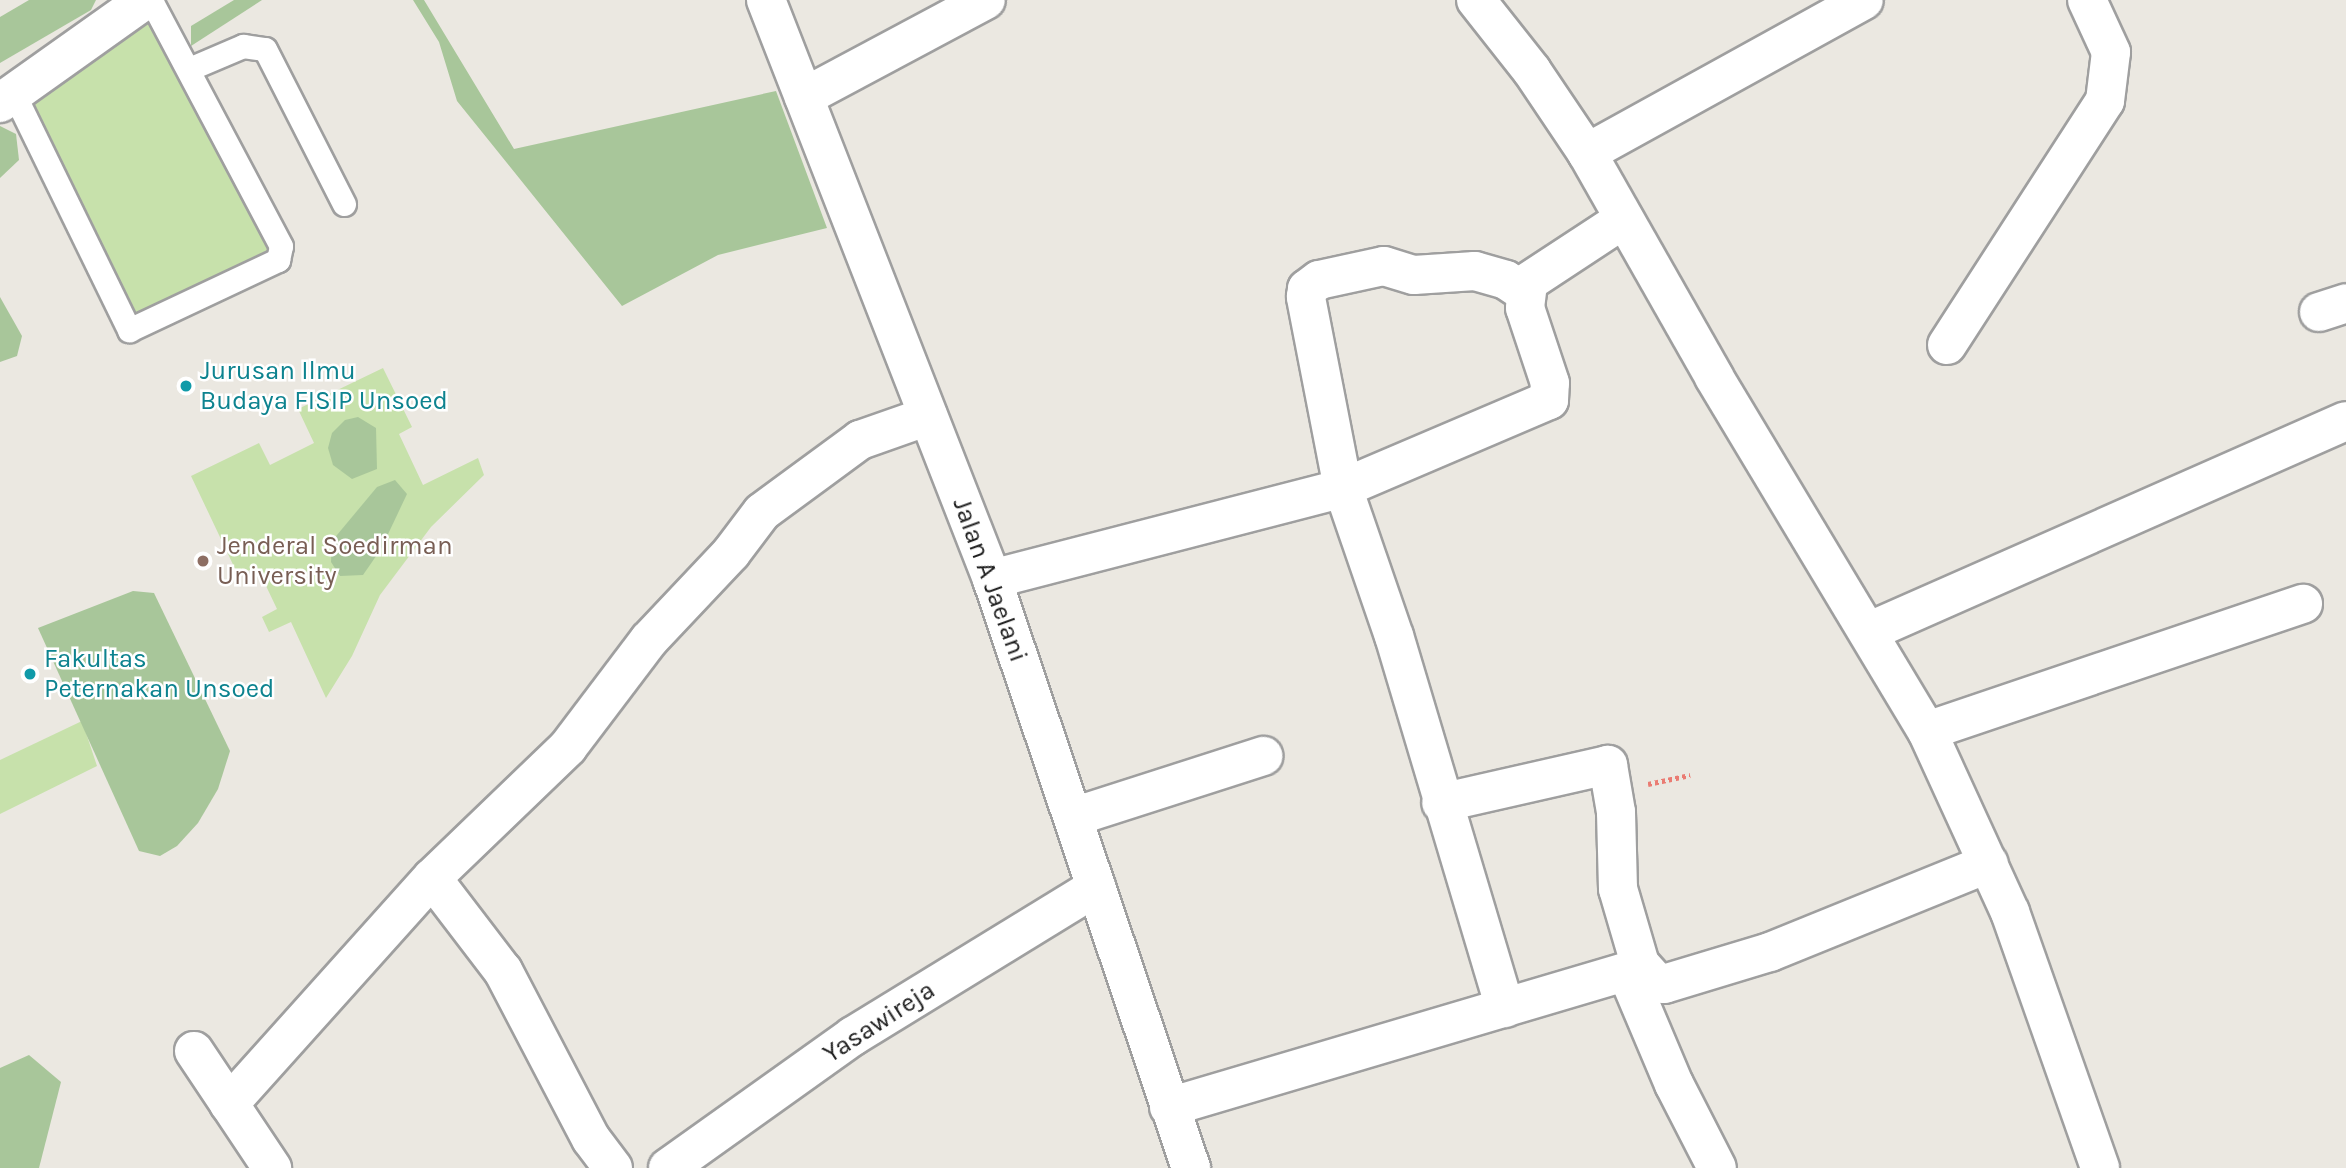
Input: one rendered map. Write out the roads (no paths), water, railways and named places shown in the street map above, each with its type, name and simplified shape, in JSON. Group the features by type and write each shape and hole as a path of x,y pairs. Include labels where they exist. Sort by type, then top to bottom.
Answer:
{"street":[{"path":"7,99 145,0"},
{"name":"Jalan A Jaelani","path":"766,0 992,579 1191,1168"},
{"path":"804,97 986,0"},
{"path":"1476,0 1587,153 1623,219 1927,732 1989,863 2100,1168"},
{"path":"1587,153 1864,0"},
{"path":"1947,345 2105,101 2111,52 2087,0"},
{"path":"992,579 1343,488 1549,400 1550,383 1525,308 1528,282 1623,219"},
{"path":"1505,1008 1467,872 1441,803 1394,636 1343,488 1307,289 1319,281 1384,266 1413,275 1475,271 1506,280 1525,293"},
{"path":"229,1104 432,878 568,747 649,640 731,553 762,512 860,440 928,416"},
{"path":"1868,632 2346,421"},
{"path":"1927,732 2303,604"},
{"path":"1073,817 1263,756"},
{"path":"1441,803 1608,765 1616,812 1618,889 1633,968 1674,1084 1717,1168"},
{"path":"1169,1107 1633,968 1657,983 1664,984 1770,952 1989,863"},
{"path":"432,878 503,971 592,1139 613,1168"},
{"name":"Yasawireja","path":"668,1168 853,1036 1096,887"},
{"path":"194,1051 272,1168"}],"lane":[{"path":"7,99 124,325 134,329 282,254 189,69 151,0"},
{"path":"189,69 243,46 265,49 344,204"}],"place":[{"name":"Jurusan Ilmu Budaya FISIP Unsoed","path":"186,386"},
{"name":"Jenderal Soedirman University","path":"203,561"},
{"name":"Fakultas Peternakan Unsoed","path":"30,674"}]}
